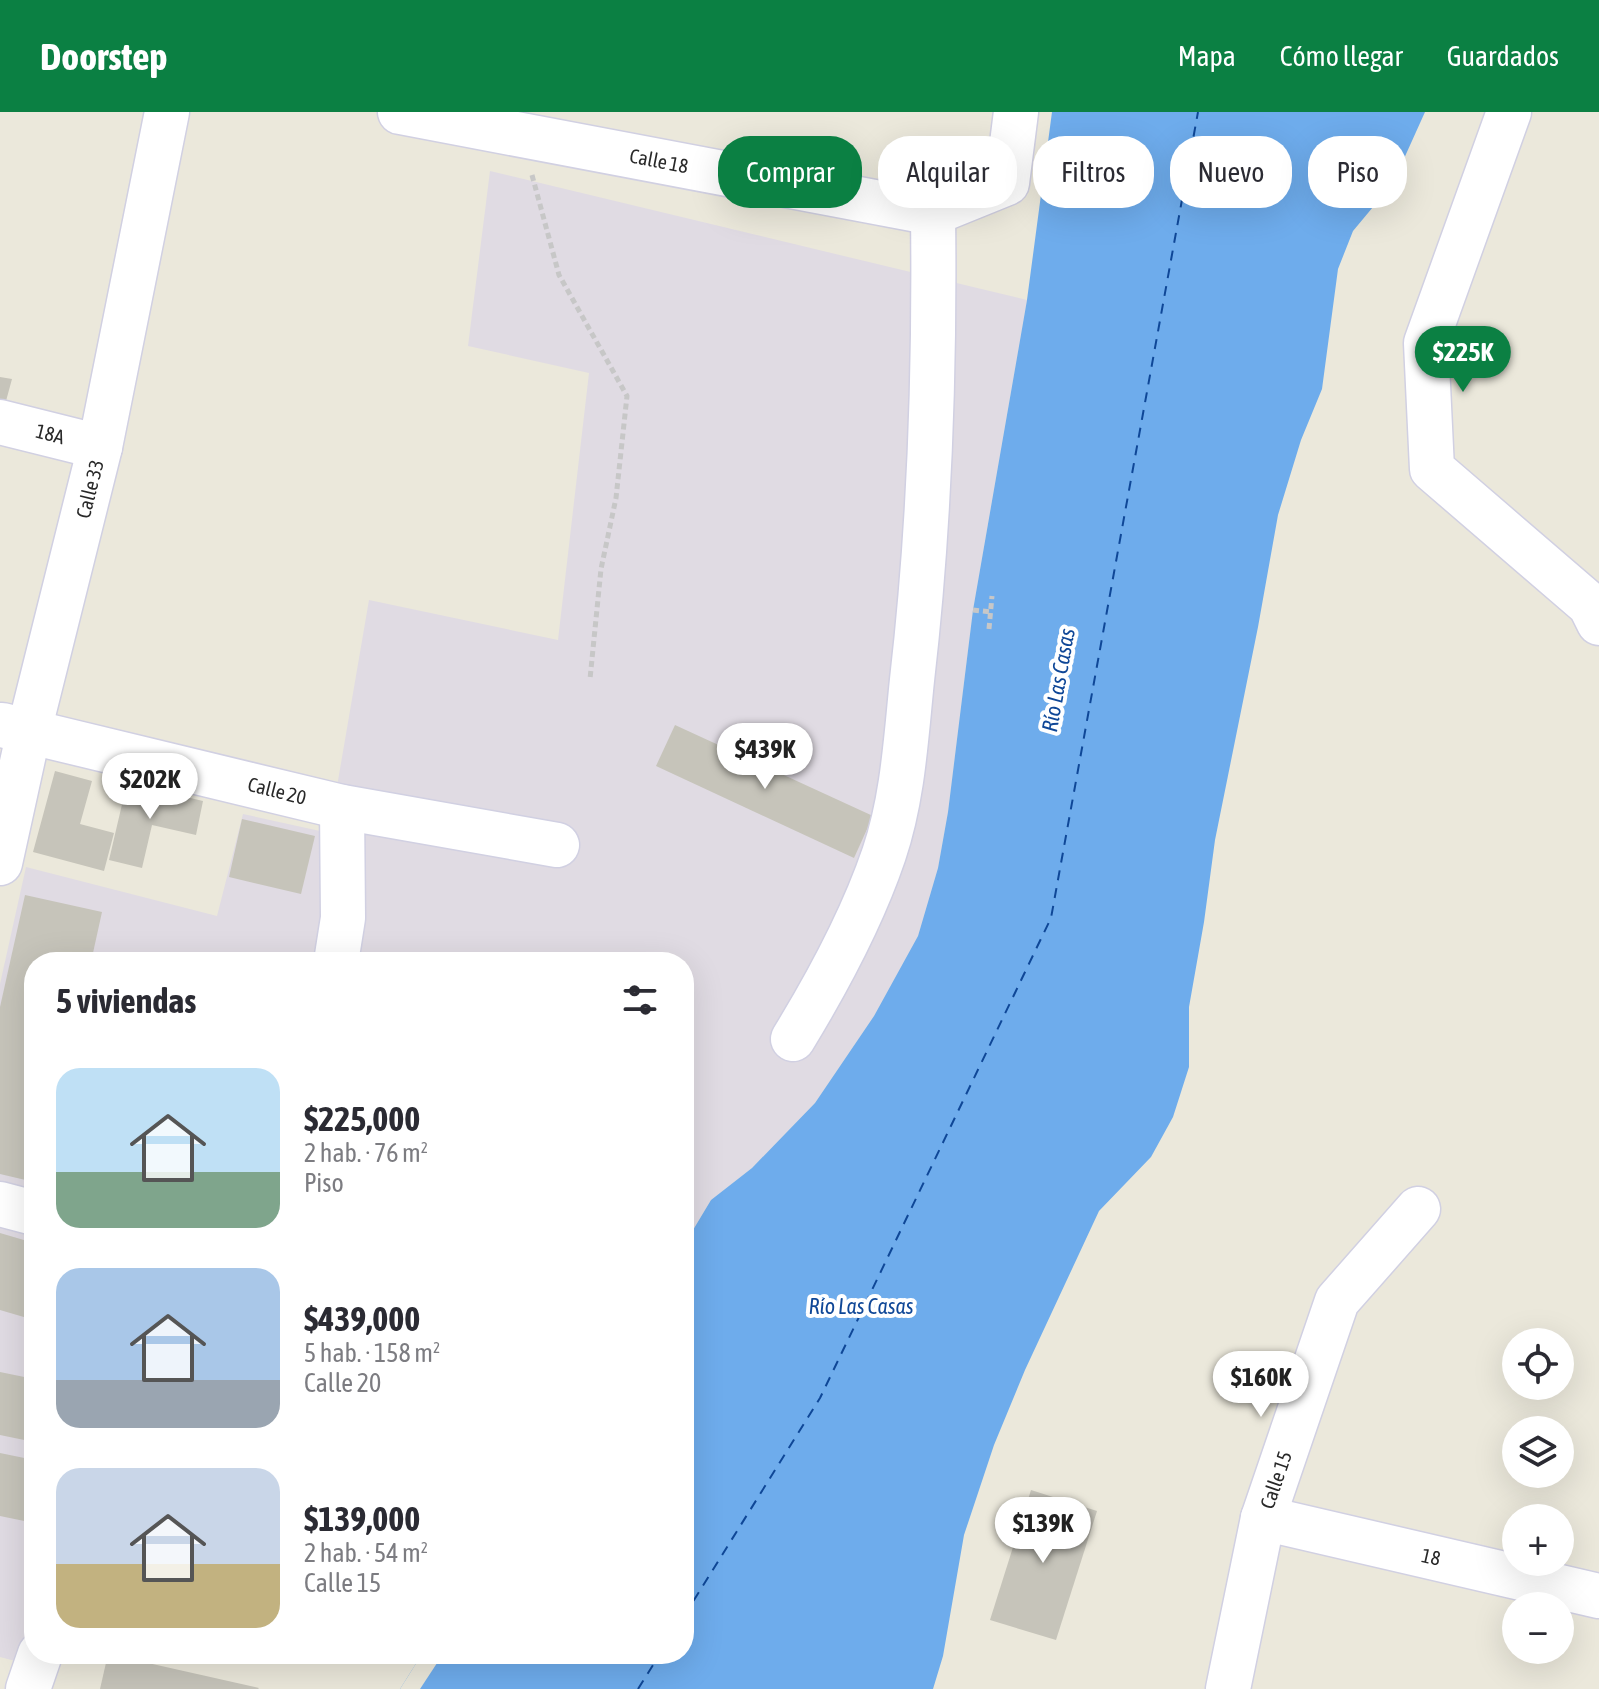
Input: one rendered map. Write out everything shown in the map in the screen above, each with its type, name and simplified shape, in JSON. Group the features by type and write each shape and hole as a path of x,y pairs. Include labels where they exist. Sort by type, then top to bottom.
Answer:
{"street":[{"name":"Calle 33","path":"0,863 15,728 100,447 167,112"},
{"name":"Calle 18","path":"400,112 933,213"},
{"path":"793,1039 825,987 869,893 888,841 901,781 916,644 928,485 935,342 933,213 1007,183 1016,112"},
{"path":"1509,112 1426,343 1432,469 1590,605 1599,623"},
{"name":"18A","path":"0,422 100,447"},
{"name":"Calle 20","path":"15,728 342,807 557,845"},
{"path":"338,952 343,918 342,807"},
{"path":"0,1204 24,1210"},
{"name":"Calle 15","path":"1228,1689 1263,1518 1337,1301 1418,1209"},
{"name":"18","path":"1263,1518 1599,1596"}],"path":[{"path":"522,135 559,275 627,396 616,498 601,569 590,679"},
{"path":"989,629 992,596"},
{"path":"973,610 991,612"}],"shaded area":[{"path":"490,171 1027,300 973,610 948,812 938,868 918,936 874,1016 815,1103 752,1168 711,1200 694,1228 694,952 24,952 24,1650 19,1662 0,1657 0,984 26,867 217,916 243,814 329,833 369,600 558,640 589,373 468,346"}],"water":[{"name":"Río Las Casas","path":"1052,112 1425,112 1407,152 1407,136 1308,136 1308,208 1372,208 1353,231 1338,269 1322,389 1301,440 1278,515 1215,840 1189,1007 1189,1067 1173,1117 1151,1157 1099,1211 1025,1370 994,1445 964,1535 943,1656 933,1689 400,1689 416,1664 694,1664 694,1228 711,1200 752,1168 815,1103 874,1016 918,936 938,868 948,812 973,610 1027,300 1039,208 1154,208 1154,136 1049,136"}],"pier":[{"path":"416,1664 436,1664 420,1689 400,1689"}],"building":[{"path":"0,377 12,379 3,412 0,411"},
{"path":"675,725 873,816 854,858 656,766"},
{"path":"55,771 92,781 80,824 114,833 104,871 33,852"},
{"path":"127,783 203,801 196,835 152,825 142,868 109,860"},
{"path":"242,819 315,836 301,894 229,877"},
{"path":"25,895 102,912 93,952 24,952 24,1180 0,1174 0,1007"},
{"path":"0,1233 24,1240 24,1317 0,1310"},
{"path":"0,1372 24,1377 24,1440 0,1435"},
{"path":"0,1453 24,1458 24,1521 0,1516"},
{"path":"1031,1490 1097,1511 1056,1640 990,1620"},
{"path":"106,1664 152,1664 259,1688 258,1689 100,1689"}],"ferry route":[{"path":"694,1600 820,1398 1051,918 1198,112"},
{"path":"638,1689 654,1664"}]}
